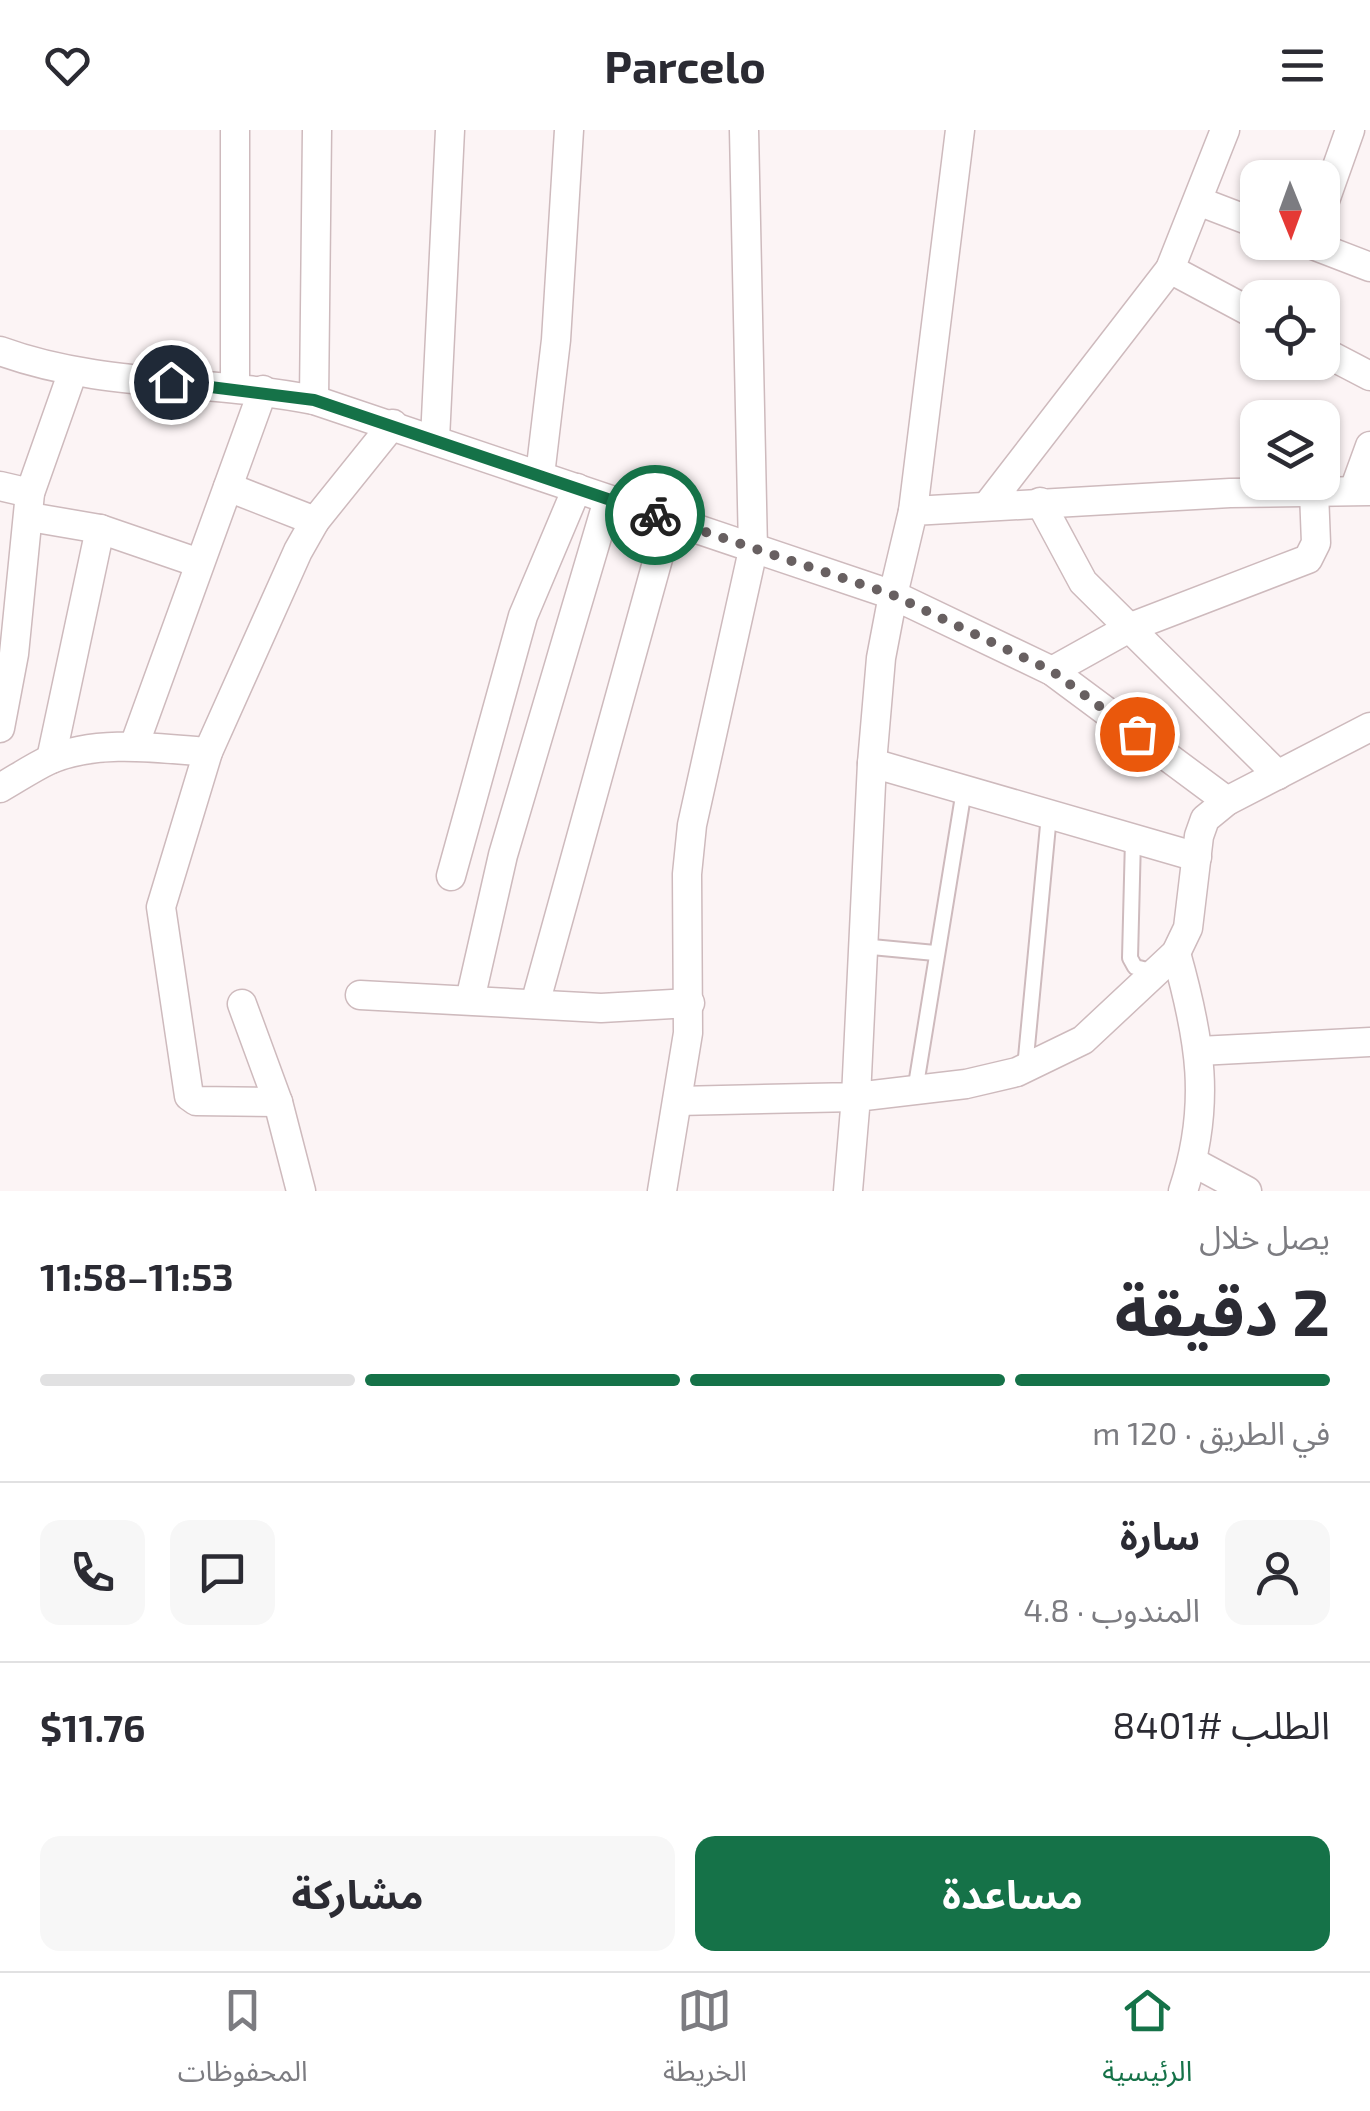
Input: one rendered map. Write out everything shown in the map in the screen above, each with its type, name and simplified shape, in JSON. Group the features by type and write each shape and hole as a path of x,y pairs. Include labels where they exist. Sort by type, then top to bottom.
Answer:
{"street":[{"path":"134,746 228,487 249,388 235,130"},
{"path":"314,400 317,130"},
{"path":"435,439 450,130"},
{"path":"540,475 558,322 569,130"},
{"path":"662,1191 690,1003 688,874 692,825 753,550 744,130"},
{"path":"848,1191 881,658 913,511 960,130"},
{"path":"987,506 1170,270 1224,130"},
{"path":"1339,160 1350,130"},
{"path":"1198,201 1240,217"},
{"path":"1340,255 1370,267"},
{"path":"1170,270 1240,307"},
{"path":"0,351 72,374 249,388 314,400 893,595 1052,671 1227,801"},
{"path":"1340,360 1370,376"},
{"path":"0,728 30,505 72,374"},
{"path":"278,1102 196,1101 188,1096 177,998 160,914 208,752 316,522 393,424"},
{"path":"1362,490 1370,446"},
{"path":"0,486 30,505 199,563"},
{"path":"228,487 316,522"},
{"path":"451,876 522,616 577,488"},
{"path":"913,511 1240,495"},
{"path":"470,1000 502,855 608,500"},
{"path":"1052,671 1131,628 1308,559 1316,543 1314,500"},
{"path":"1040,502 1083,582 1278,775"},
{"path":"535,1004 669,519"},
{"path":"51,759 100,529"},
{"path":"678,1101 856,1097 966,1084 1025,1068 1083,1040 1166,962 1188,928 1206,819 1227,801 1370,726"},
{"path":"0,788 51,759 134,746 208,752"},
{"path":"872,763 1198,857"},
{"path":"1166,962 1199,1051 1202,1108 1193,1162 1183,1191"},
{"path":"360,995 601,1008 690,1003"},
{"path":"242,1004 278,1102 302,1191"},
{"path":"1199,1051 1370,1042"},
{"path":"1193,1162 1247,1191"}],"lane":[{"path":"915,1090 964,790"},
{"path":"1025,1068 1050,815"},
{"path":"1133,839 1130,958 1135,967 1166,962"},
{"path":"861,946 935,954"}],"way so far":[{"path":"655,515 893,595 1052,671 1137,734"}],"route":[{"path":"171,382 263,390 314,400 655,515"}]}
